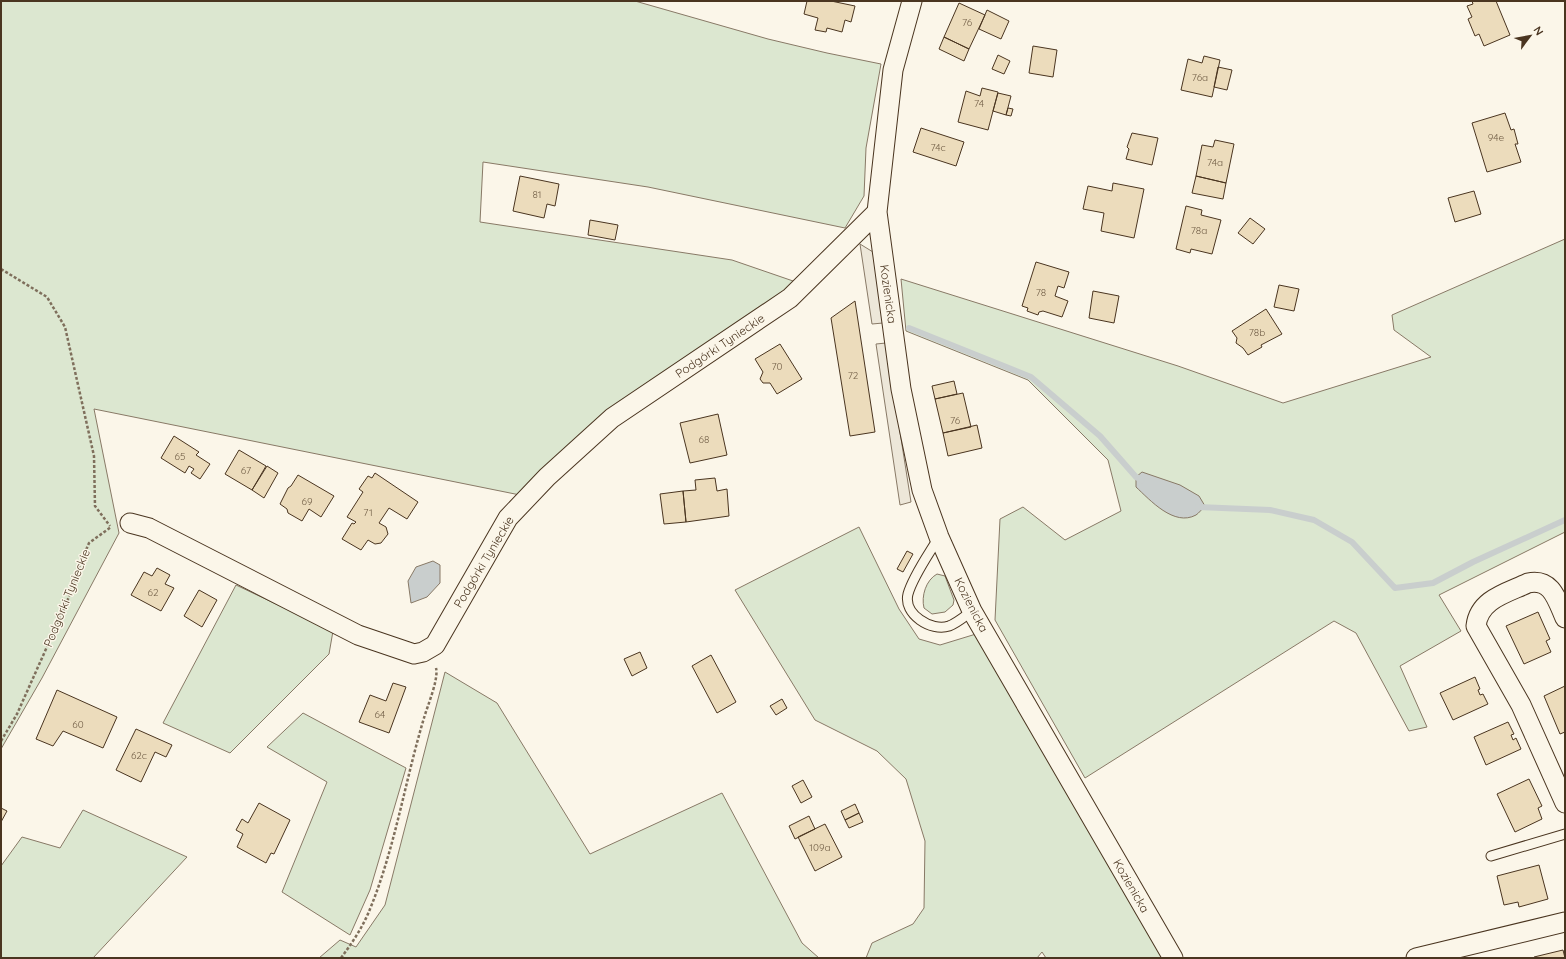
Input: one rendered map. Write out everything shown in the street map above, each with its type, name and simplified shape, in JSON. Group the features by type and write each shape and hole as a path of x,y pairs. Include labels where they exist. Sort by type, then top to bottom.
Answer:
{"street":[{"path":"877,212 893,70 912,1"},
{"name":"Kozienicka","path":"877,212 900,381 910,437 922,490 939,537 972,611 1173,958"},
{"name":"Podgórki Tynieckie","path":"429,648 435,645 508,518 547,477 612,418 790,298 877,212"},
{"path":"130,523 149,528 358,635 414,654 429,648"},
{"path":"1565,618 1551,590 1541,582 1534,581 1489,602 1478,613 1476,626 1521,705 1565,803"},
{"path":"1417,958 1565,922"}],"lane":[{"path":"939,537 913,583 908,595 908,605 913,614 922,621 931,626 940,627 948,626 972,611"},
{"path":"1491,856 1565,834"}],"path":[{"path":"1,269 47,297 65,327 94,456 95,506 110,527"},
{"name":"Podgórki Tynieckie","path":"1,741 17,714 67,602 78,568 89,544 110,527 130,523"},
{"path":"341,958 355,939 370,909 396,830 413,754 436,671 429,648"}],"green space":[{"path":"1,1 635,1 768,39 881,64 866,148 864,196 845,228 648,187 483,162 480,222 732,260 796,282 520,495 94,409 119,533 42,678 1,749"},
{"path":"1565,239 1565,532 1439,595 1461,631 1400,666 1427,727 1409,731 1356,633 1334,621 1085,778 995,620 1000,519 1023,507 1065,540 1121,511 1108,460 1028,380 906,331 901,279 1178,366 1283,403 1431,357 1394,330 1392,315"},
{"path":"859,527 899,609 919,639 940,645 976,634 1146,930 1164,958 1046,958 1042,952 1037,958 866,958 872,943 913,924 924,908 925,841 906,779 877,751 815,720 735,590"},
{"path":"937,574 945,576 954,600 953,605 945,612 932,614 924,608 923,598 927,584"},
{"path":"236,585 333,631 329,654 230,753 163,723"},
{"path":"445,672 497,703 590,854 722,793 802,943 819,958 319,958 340,940 356,947 385,905"},
{"path":"303,713 406,768 370,890 350,935 282,892 327,782 267,747"},
{"path":"83,810 187,857 93,958 1,958 1,866 22,837 60,848"}],"shaded area":[{"path":"860,244 873,252 883,323 872,324"},
{"path":"886,343 911,502 900,505 876,344"},
{"path":"1142,472 1180,485 1199,496 1205,506 1196,515 1188,518 1179,518 1171,515 1155,505 1136,487 1136,477"},
{"path":"433,561 440,565 440,583 427,597 411,603 408,581 416,567"}],"building":[{"path":"807,1 831,1 855,6 851,22 845,20 842,32 827,28 826,32 815,30 818,18 804,14"},
{"path":"1472,1 1496,1 1510,35 1484,46 1479,34 1475,36 1468,19 1472,17 1467,6 1473,4"},
{"path":"959,3 985,15 969,49 944,37"},
{"path":"987,10 1009,21 1001,39 979,29"},
{"path":"944,37 969,49 964,61 939,49"},
{"path":"1033,46 1057,50 1053,77 1029,73"},
{"path":"998,55 1010,61 1004,74 992,69"},
{"path":"1204,56 1220,60 1212,97 1181,90 1188,59 1202,63"},
{"path":"1218,67 1232,70 1227,90 1214,87"},
{"path":"982,88 998,92 988,130 958,122 966,91 980,96"},
{"path":"998,93 1011,96 1006,115 993,111"},
{"path":"1008,108 1013,109 1011,116 1006,115"},
{"path":"1505,113 1511,130 1514,129 1518,144 1515,144 1521,162 1487,172 1472,123"},
{"path":"921,128 964,142 956,166 913,152"},
{"path":"1132,133 1158,138 1152,165 1126,159 1129,149 1127,147"},
{"path":"1215,140 1234,144 1226,183 1196,176 1202,145 1213,147"},
{"path":"520,176 559,184 555,206 547,204 544,218 513,211"},
{"path":"1196,176 1226,183 1223,199 1192,193"},
{"path":"1113,183 1144,189 1134,238 1101,231 1104,213 1083,209 1088,186 1112,191"},
{"path":"1474,191 1481,214 1455,222 1448,198"},
{"path":"1186,206 1202,210 1201,215 1221,220 1212,254 1191,249 1190,253 1176,249"},
{"path":"1250,218 1265,229 1253,244 1238,233"},
{"path":"590,220 618,225 615,240 588,235"},
{"path":"1036,262 1069,272 1064,288 1058,286 1055,296 1068,301 1062,317 1043,311 1039,312 1038,315 1027,311 1028,308 1022,306"},
{"path":"1279,285 1299,289 1294,311 1274,307"},
{"path":"1093,291 1119,296 1114,323 1089,318"},
{"path":"855,301 875,432 850,436 831,318"},
{"path":"1266,309 1282,334 1261,345 1262,347 1248,355 1243,348 1236,343 1237,338 1232,331"},
{"path":"780,344 802,379 777,394 770,383 763,383 760,379 763,372 755,359"},
{"path":"954,381 957,394 935,399 932,386"},
{"path":"963,393 971,427 943,433 935,399"},
{"path":"718,414 727,455 690,463 680,423"},
{"path":"977,425 982,448 948,456 943,433"},
{"path":"174,436 199,452 196,455 210,464 200,479 191,473 194,469 189,466 185,473 161,458"},
{"path":"239,450 266,466 252,490 225,474"},
{"path":"267,466 278,473 264,498 252,490"},
{"path":"375,473 418,502 407,519 389,508 379,523 386,527 388,534 381,543 375,544 368,540 361,550 342,539 352,523 354,524 356,522 347,517 363,492 359,489 368,476 372,478"},
{"path":"298,475 334,496 321,517 309,509 302,521 288,513 287,509 280,504 288,488"},
{"path":"715,478 717,491 727,489 729,516 686,522 683,491 696,490 695,480"},
{"path":"683,491 686,522 664,524 660,494"},
{"path":"907,551 913,554 903,572 897,569"},
{"path":"157,568 170,575 165,584 174,588 161,611 131,595 144,572 152,576"},
{"path":"199,590 217,600 202,627 184,616"},
{"path":"1538,612 1550,639 1546,641 1551,652 1524,664 1506,626"},
{"path":"640,652 647,668 632,676 624,659"},
{"path":"711,655 736,702 717,713 692,666"},
{"path":"1475,677 1480,689 1478,690 1480,695 1483,694 1488,704 1453,720 1440,693"},
{"path":"393,683 406,687 389,733 359,722 370,695 386,701"},
{"path":"1565,686 1565,732 1560,734 1544,696"},
{"path":"57,690 117,717 103,748 63,731 53,746 36,739"},
{"path":"782,699 787,708 776,715 770,706"},
{"path":"1508,722 1514,734 1511,735 1513,740 1516,738 1521,749 1486,765 1474,737"},
{"path":"136,729 172,745 166,757 155,752 141,782 116,770"},
{"path":"1529,779 1542,806 1538,808 1542,819 1515,832 1497,794"},
{"path":"803,780 812,797 801,803 792,786"},
{"path":"259,803 290,820 274,854 271,853 266,863 237,847 243,834 236,830 242,819 248,823"},
{"path":"855,804 859,813 845,820 841,811"},
{"path":"1,808 7,811 1,822"},
{"path":"859,813 863,822 849,828 845,820"},
{"path":"809,816 815,829 795,839 789,826"},
{"path":"825,824 842,857 815,871 798,837"},
{"path":"1539,865 1548,899 1519,907 1518,902 1504,905 1497,876"},
{"path":"1563,950 1565,958 1533,958 1534,957"}],"waterway":[{"path":"909,328 1031,377 1100,436 1136,477 1142,480"},
{"path":"1198,507 1270,510 1314,520 1352,542 1395,588 1433,583 1473,562 1565,520"}]}
